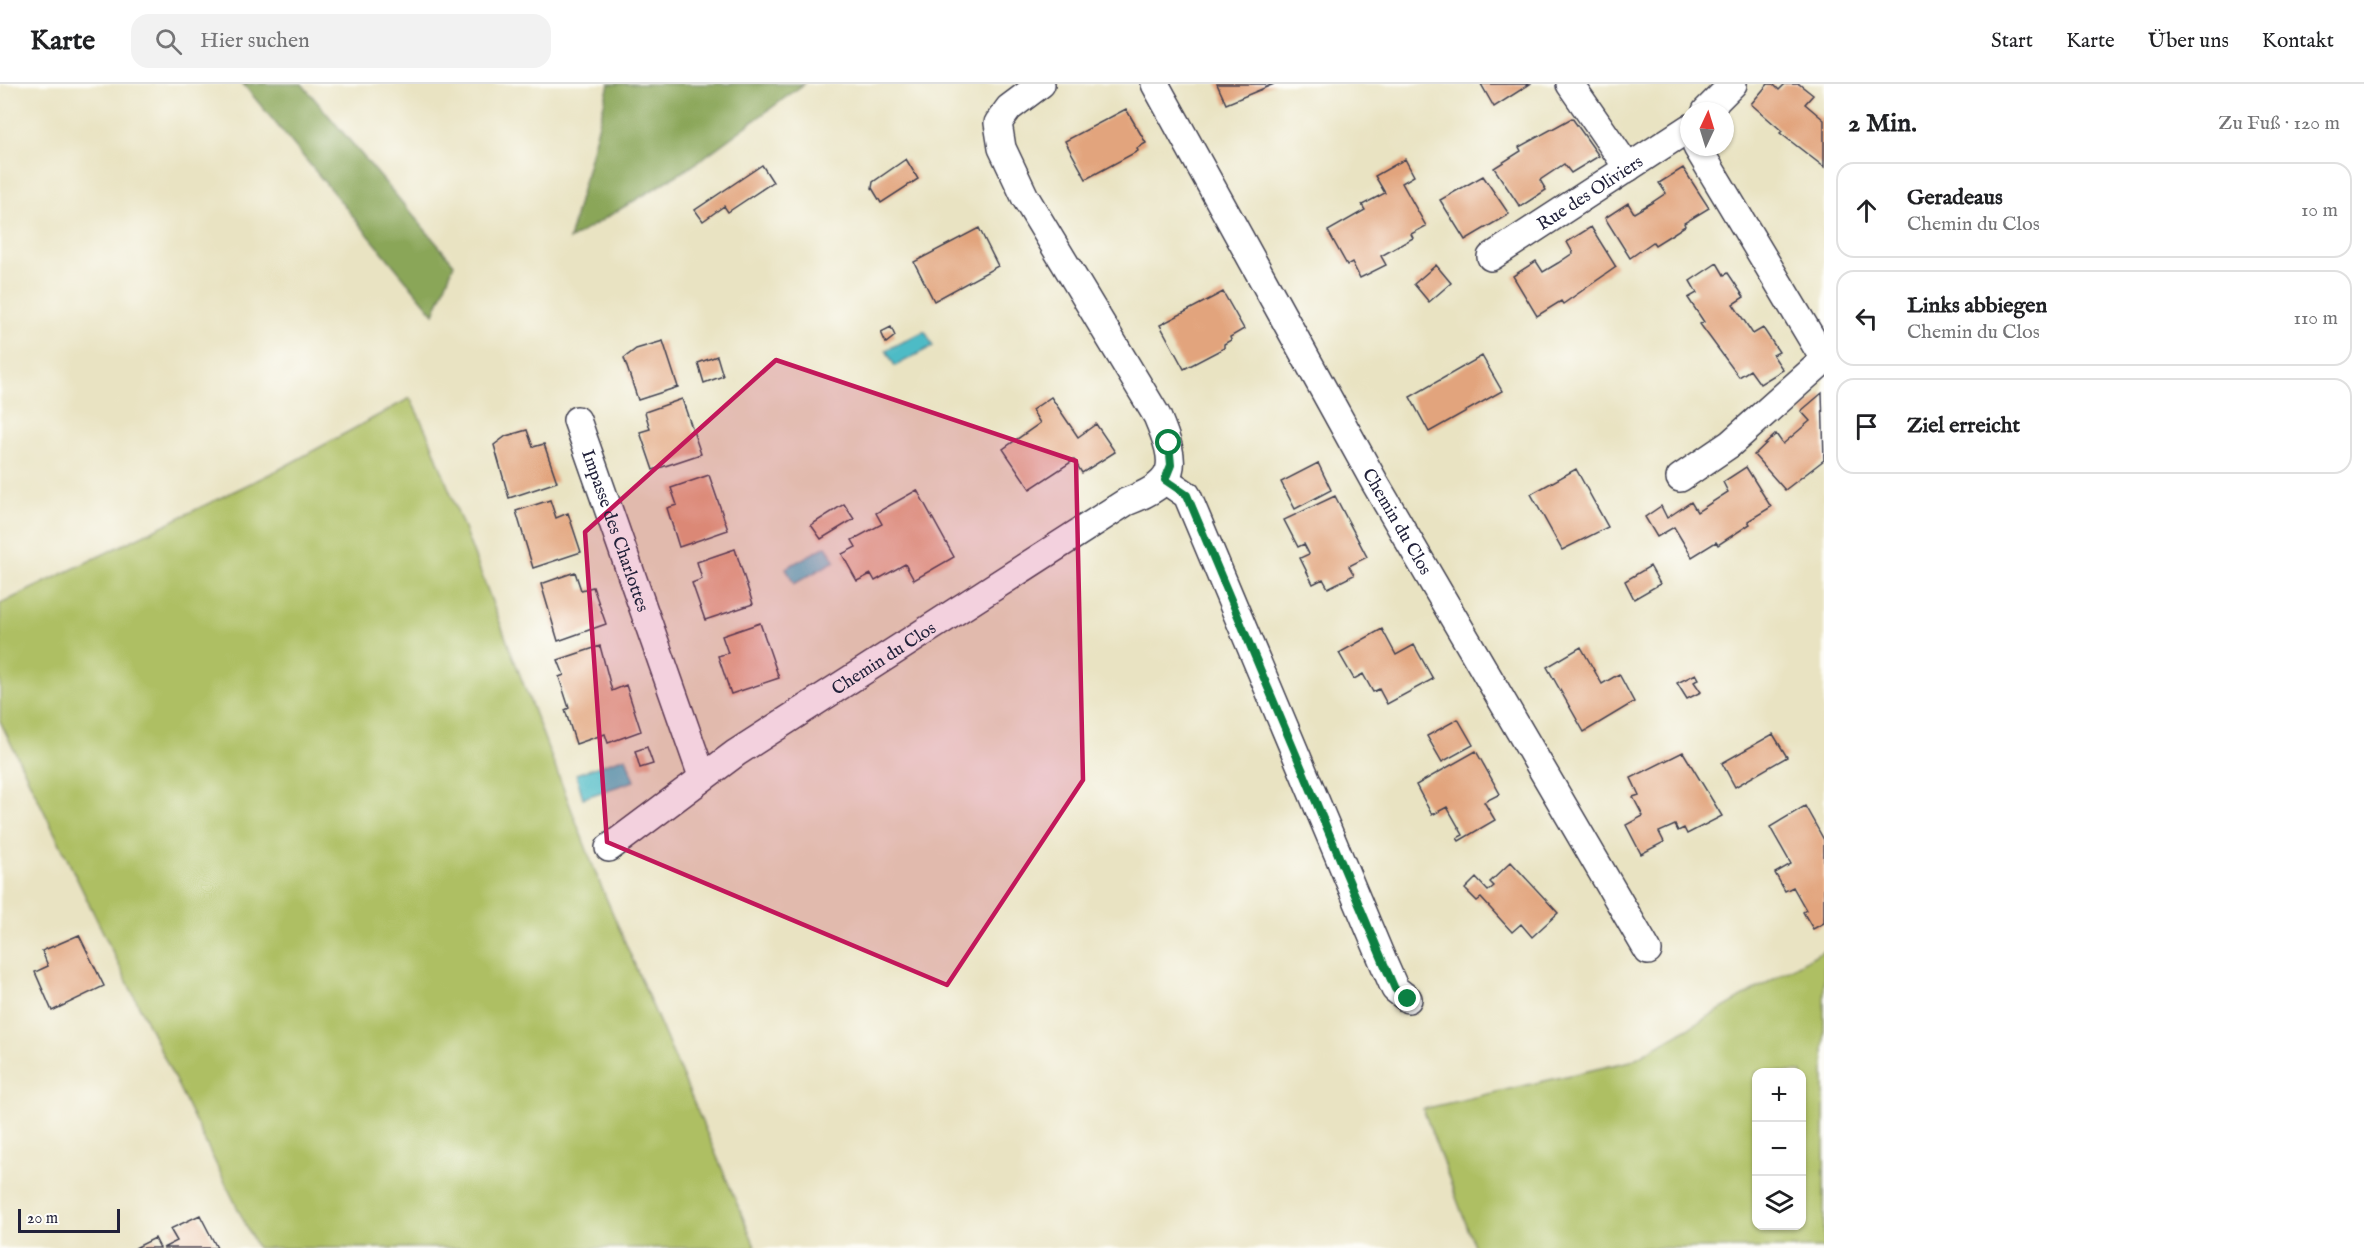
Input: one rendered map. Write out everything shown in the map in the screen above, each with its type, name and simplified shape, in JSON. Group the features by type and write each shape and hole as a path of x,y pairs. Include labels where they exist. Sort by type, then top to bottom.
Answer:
{"street":[{"path":"1041,84 1009,108 998,123 1002,148 1025,197 1157,416 1169,443 1171,465 1165,480 1187,495 1384,964 1395,989 1408,999"},
{"name":"Chemin du Clos","path":"1155,84 1375,483 1648,951"},
{"path":"1570,84 1628,168"},
{"name":"Rue des Oliviers","path":"1718,102 1733,84"},
{"name":"Rue des Oliviers","path":"1491,257 1628,168 1680,138"},
{"path":"1680,478 1730,444 1824,360 1709,156"},
{"name":"Impasse des Charlottes","path":"578,420 702,776"},
{"name":"Chemin du Clos","path":"609,848 702,776 1038,557 1126,502 1153,492 1165,480"}],"highlighted area":[{"path":"776,360 1076,461 1083,780 947,985 607,842 585,532"}],"green space":[{"path":"243,84 302,84 454,264 434,314"},
{"path":"609,84 804,84 692,166 569,240"},
{"path":"410,398 429,437 598,879 756,1248 257,1248 0,721 0,604 278,470"},
{"path":"1824,950 1824,1248 1475,1248 1423,1109 1631,1061"}],"water":[{"path":"925,331 933,346 895,366 886,350"},
{"path":"826,546 835,561 794,584 786,568"},
{"path":"626,757 634,781 583,798 576,774"}],"building":[{"path":"1217,84 1274,84 1226,104"},
{"path":"1481,84 1530,84 1494,107"},
{"path":"1768,84 1773,84 1779,90 1785,84 1799,84 1813,95 1805,104 1824,120 1824,167 1780,133 1782,131 1751,104"},
{"path":"1126,109 1146,143 1137,148 1138,151 1086,179 1065,141"},
{"path":"1572,118 1599,156 1571,173 1564,164 1540,180 1546,190 1520,207 1494,168 1521,151 1519,147"},
{"path":"906,159 918,179 881,203 872,188 873,182"},
{"path":"1405,159 1414,176 1402,183 1426,226 1411,234 1413,238 1381,256 1386,265 1360,278 1352,262 1347,265 1328,231 1365,210 1362,205 1385,193 1375,176"},
{"path":"762,165 773,182 728,212 724,206 703,221 695,210"},
{"path":"1683,168 1709,208 1684,223 1685,226 1671,235 1655,245 1653,242 1630,258 1605,218 1628,203 1634,213 1651,203 1666,193 1659,183"},
{"path":"1483,176 1509,214 1465,240 1440,200"},
{"path":"1591,227 1616,267 1563,304 1561,301 1537,316 1513,276 1536,261 1543,272 1558,263 1573,253 1567,242"},
{"path":"979,228 998,266 934,301 914,262"},
{"path":"1717,263 1724,275 1728,273 1744,297 1733,304 1753,334 1763,328 1779,352 1773,355 1783,370 1760,384 1750,370 1739,377 1700,324 1704,322 1688,298 1697,293 1690,281"},
{"path":"1436,265 1451,283 1429,302 1414,284"},
{"path":"1223,292 1244,329 1230,337 1231,340 1224,344 1224,348 1184,369 1160,325"},
{"path":"891,327 895,336 886,343 881,332"},
{"path":"663,341 678,387 638,400 624,358 636,349"},
{"path":"717,356 723,376 704,383 698,363"},
{"path":"1482,356 1502,391 1429,432 1410,397"},
{"path":"1822,393 1824,460 1785,490 1754,455 1776,434 1783,444 1810,421 1801,411"},
{"path":"1051,397 1078,437 1096,424 1115,452 1082,473 1074,460 1030,489 1003,449 1040,423 1032,410"},
{"path":"682,399 701,454 653,470 640,432 650,429 645,412"},
{"path":"527,430 533,447 544,444 557,482 509,498 494,445 506,436"},
{"path":"1318,463 1331,490 1295,509 1281,482"},
{"path":"1746,467 1771,507 1748,521 1750,524 1718,545 1716,542 1692,557 1674,527 1657,537 1645,517 1661,506 1667,518 1691,502 1697,512 1728,492 1723,482"},
{"path":"1576,469 1608,527 1562,550 1531,494"},
{"path":"709,475 728,530 679,547 667,508 677,505 671,488"},
{"path":"917,490 954,557 914,580 905,564 875,581 871,574 857,581 842,554 856,547 852,540 882,524 876,513"},
{"path":"1335,496 1367,557 1349,566 1354,575 1328,588 1323,579 1313,584 1300,558 1309,554 1304,544 1298,547 1284,520"},
{"path":"550,500 556,518 568,513 581,552 533,568 516,511"},
{"path":"844,504 854,519 821,539 811,525"},
{"path":"735,549 753,604 705,620 692,583 702,579 697,562"},
{"path":"1650,566 1660,584 1634,599 1625,581"},
{"path":"575,572 581,590 593,587 606,624 558,641 541,584"},
{"path":"760,623 779,678 731,694 718,656 728,653 722,636"},
{"path":"1382,629 1396,655 1414,645 1433,679 1387,704 1379,689 1373,692 1363,674 1354,679 1339,653"},
{"path":"600,646 612,691 626,685 641,731 608,743 605,734 576,744 565,710 569,708 559,677 564,675 558,660"},
{"path":"1581,647 1602,684 1619,674 1634,702 1584,732 1547,667"},
{"path":"1696,674 1699,679 1694,682 1701,692 1687,699 1677,683"},
{"path":"1458,719 1473,745 1442,762 1427,736"},
{"path":"1773,734 1787,757 1735,787 1722,763"},
{"path":"647,747 653,764 640,768 635,751"},
{"path":"1476,751 1500,794 1484,802 1495,820 1459,841 1457,838 1463,835 1447,807 1432,815 1416,785"},
{"path":"1683,752 1722,816 1687,834 1684,828 1678,831 1675,825 1659,832 1664,842 1641,854 1626,825 1643,816 1633,797 1639,795 1631,778"},
{"path":"1805,806 1824,840 1824,923 1813,929 1803,912 1806,910 1793,887 1785,891 1775,873 1791,864 1770,827"},
{"path":"1511,862 1558,913 1532,937 1521,924 1512,932 1481,898 1477,901 1465,889 1476,878 1488,891 1494,886 1490,882"},
{"path":"79,935 104,986 52,1011 35,972 48,966 42,951"},
{"path":"200,1215 217,1248 163,1248 177,1241 170,1229"},
{"path":"155,1238 160,1248 135,1248"}],"route":[{"path":"1169,443 1171,465 1165,480 1187,495 1384,964 1395,989 1408,999"}]}
